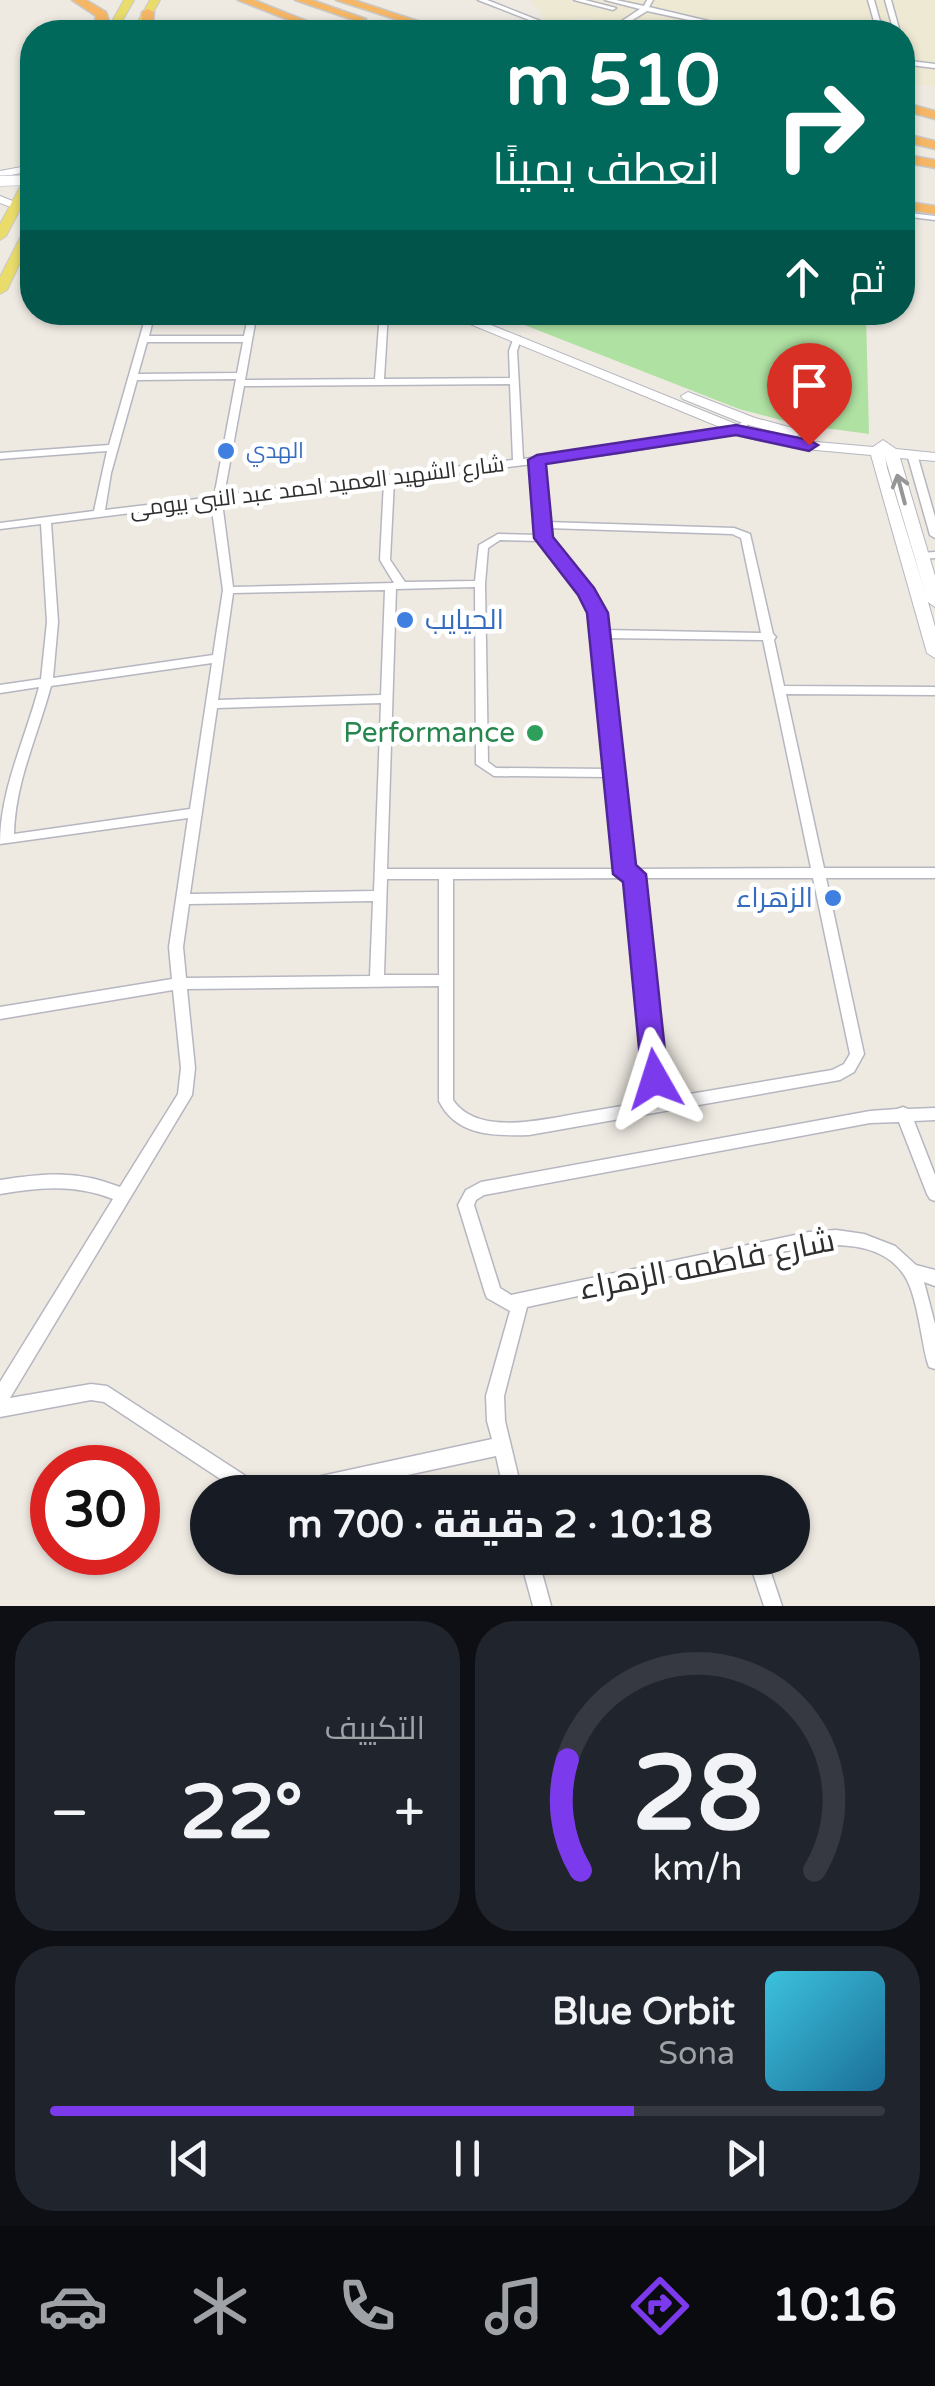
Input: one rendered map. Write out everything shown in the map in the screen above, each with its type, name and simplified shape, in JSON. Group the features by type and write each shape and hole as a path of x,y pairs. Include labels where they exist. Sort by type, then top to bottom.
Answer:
{"highway":[{"path":"78,0 102,14 104,20"},
{"path":"240,0 277,20"},
{"path":"240,0 295,20"},
{"path":"280,0 339,20"},
{"path":"301,0 364,20"},
{"path":"342,0 405,20"},
{"path":"358,0 388,15"}],"main road":[{"path":"0,235 20,200"},
{"path":"0,290 20,250"}],"street":[{"path":"471,0 522,20"},
{"path":"480,0 532,20"},
{"path":"577,0 689,20"},
{"path":"608,0 674,20"},
{"path":"636,10 650,0"},
{"path":"0,199 16,206"},
{"path":"99,514 148,325"},
{"path":"0,1398 178,1109 188,1082 176,948 228,590 217,500 251,325"},
{"path":"379,382 383,325"},
{"path":"480,325 736,430 778,442 935,449"},
{"path":"507,325 750,421 813,436 935,456"},
{"path":"144,338 248,339"},
{"path":"518,340 513,348 518,462"},
{"path":"133,377 514,381"},
{"name":"شارع الشهيد العميد احمد عبد النبى بيومى","path":"0,526 537,460 736,430 750,421"},
{"path":"0,456 113,448"},
{"path":"884,449 935,602"},
{"path":"912,454 935,535"},
{"path":"537,460 542,531 593,603 600,634 659,1106"},
{"path":"376,981 387,699 396,586 384,560 389,479"},
{"path":"46,520 55,605 46,682 7,802 3,840 194,813"},
{"path":"446,874 446,1102 454,1115 512,1130 835,1076 850,1068 857,1054 855,1041 770,638 748,540 741,532 542,531 485,542 480,584 483,768 494,772 615,773"},
{"path":"917,548 935,653"},
{"path":"228,590 480,584"},
{"path":"600,634 770,638"},
{"path":"0,689 218,658"},
{"path":"780,690 935,691"},
{"path":"211,704 387,699"},
{"path":"381,874 935,873"},
{"path":"182,898 380,896"},
{"path":"0,1013 178,984 446,980"},
{"path":"903,1114 935,1194"},
{"path":"509,1475 496,1396 520,1302 500,1299 490,1284 466,1205 471,1195 482,1189 903,1114 935,1114"},
{"path":"0,1187 65,1178 94,1183 124,1196"},
{"name":"شارع فاطمه الزهراء","path":"520,1302 835,1235 863,1240 889,1252 912,1271 935,1278"},
{"path":"912,1271 935,1362"},
{"path":"0,1408 91,1392 107,1394 230,1475"},
{"path":"367,1475 501,1446"},
{"path":"534,1575 542,1606"},
{"path":"763,1575 773,1606"}],"shaded area":[{"path":"531,0 935,0 935,87 915,84 915,20 545,20"}],"green space":[{"path":"525,325 866,325 869,434 796,424 739,409"}],"place":[{"name":"الهدي","path":"226,451"},
{"name":"الحيايب","path":"405,620"},
{"name":"Performance","path":"535,733"},
{"name":"الزهراء","path":"833,898"}],"route":[{"path":"655,1079 634,874 625,874 598,613 541,532 537,460 736,430 778,442 809,445"}]}
